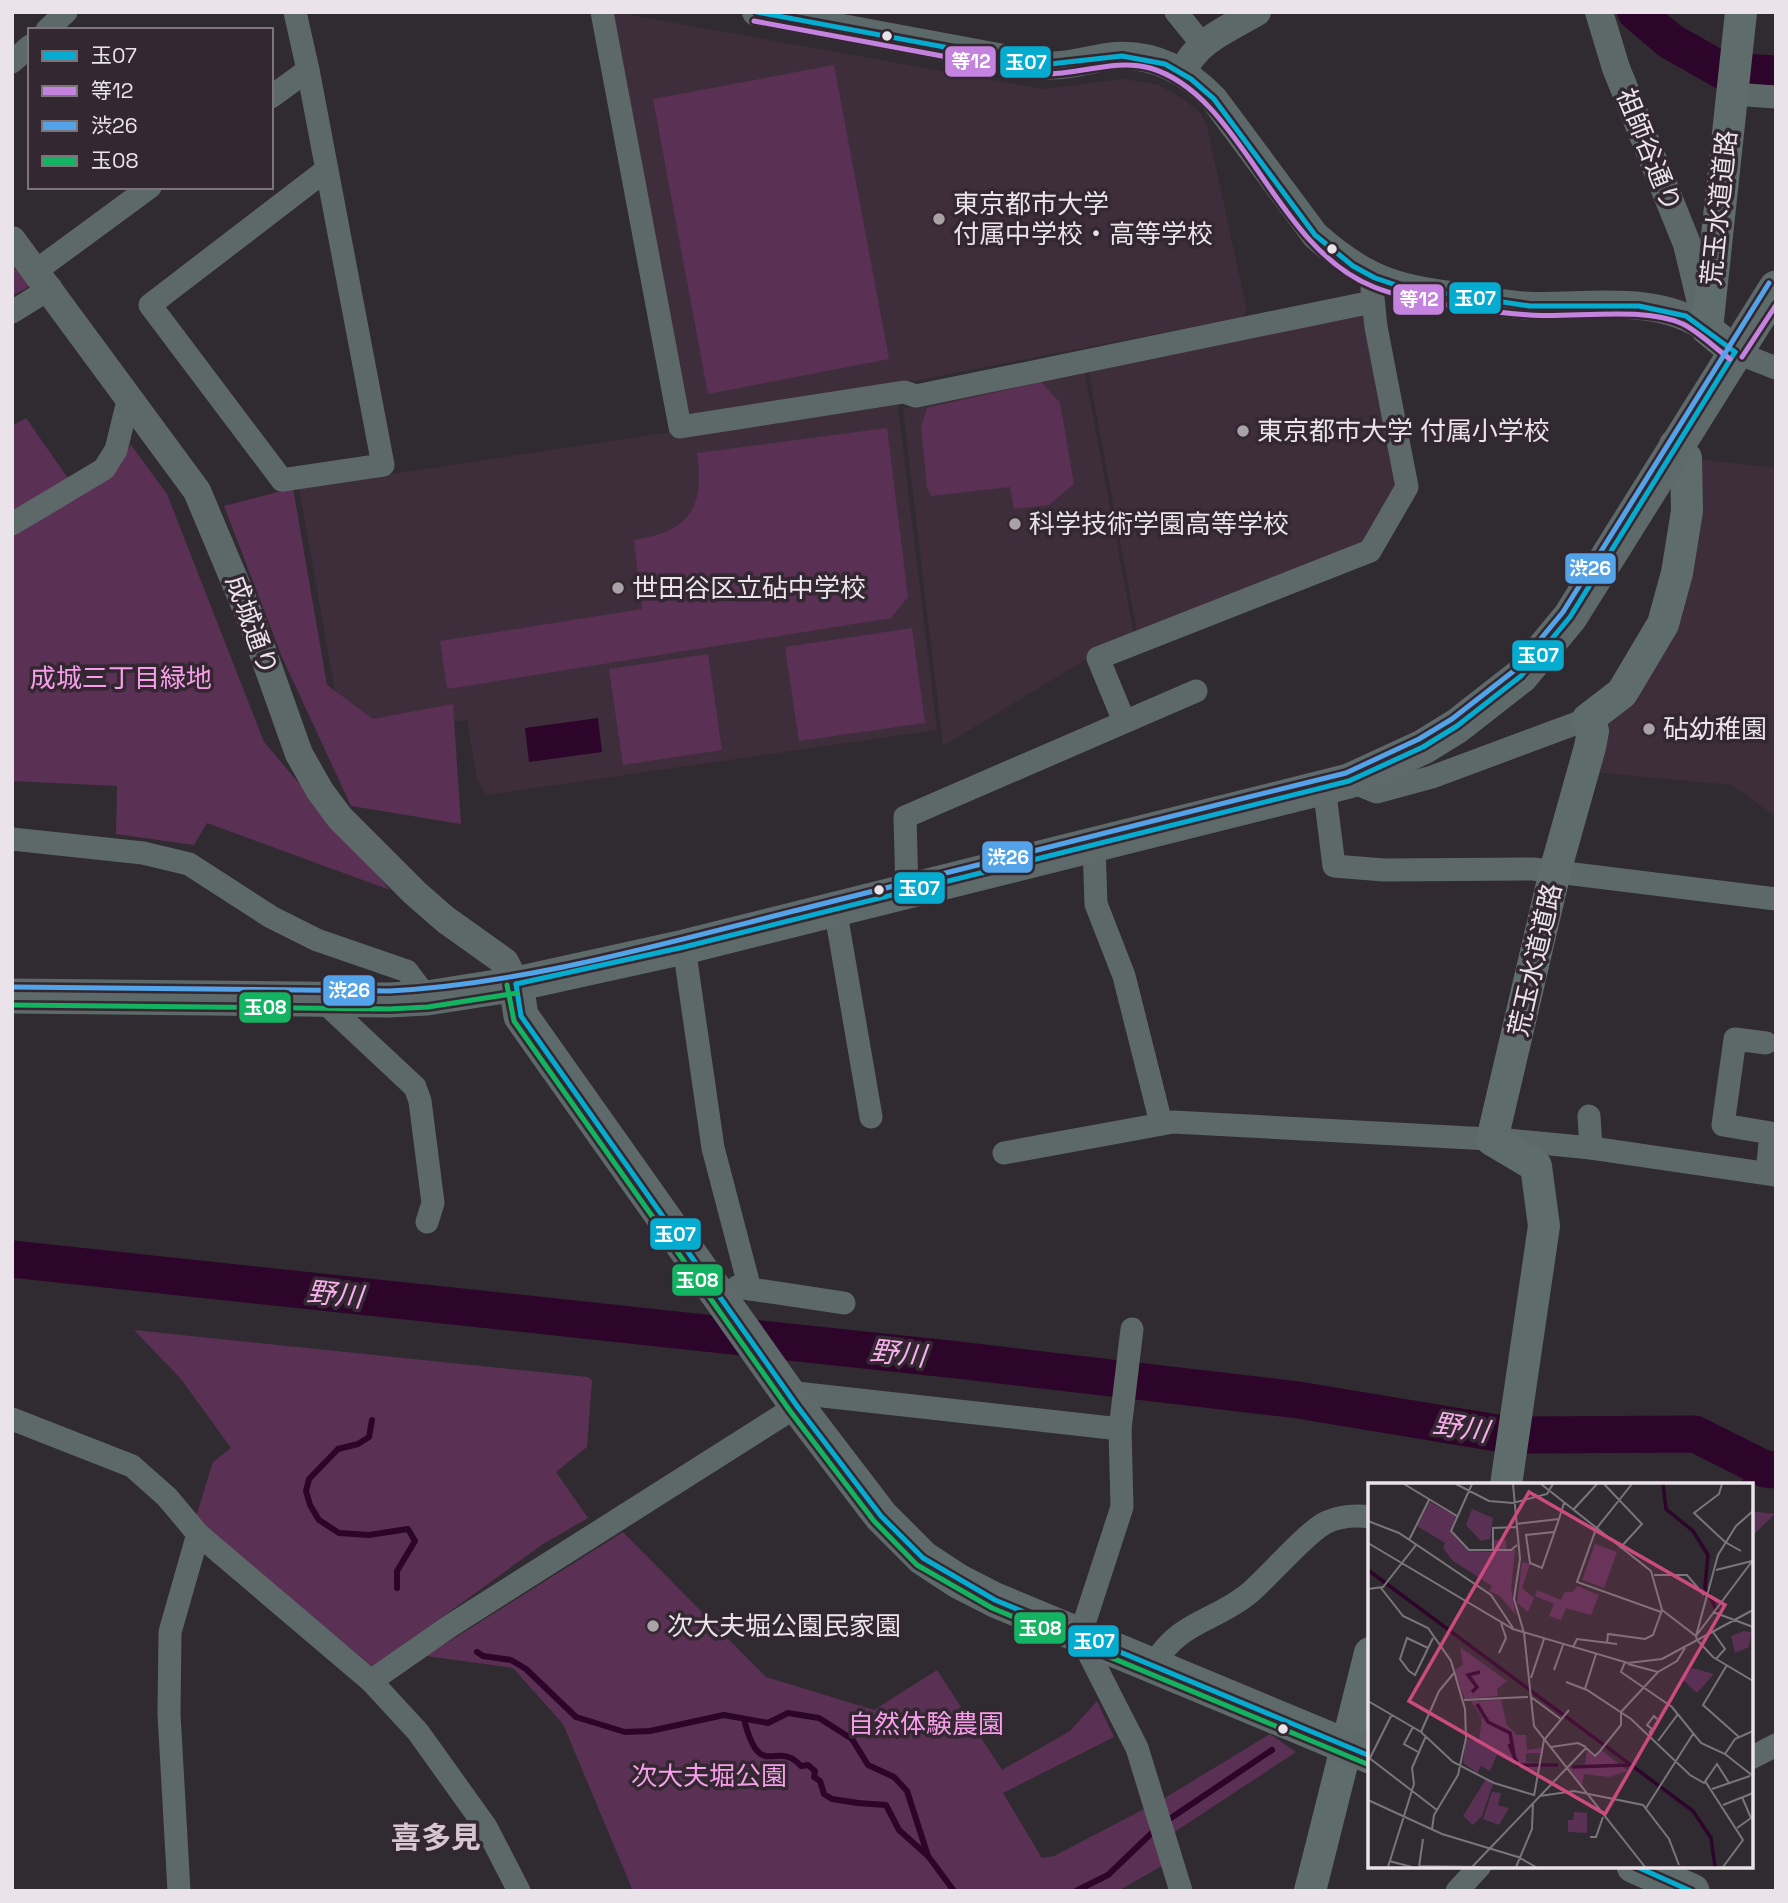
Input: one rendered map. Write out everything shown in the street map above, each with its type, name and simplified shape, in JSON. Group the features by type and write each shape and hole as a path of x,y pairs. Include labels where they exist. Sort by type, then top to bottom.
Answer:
{"main road":[{"name":"荒玉水道道路","path":"1707,329 1701,243 1732,91 1741,12"},
{"path":"12,996 322,1000 427,998 516,984 684,947 1336,783 1423,747 1457,726 1521,676 1570,617 1675,445 1776,288"},
{"path":"1707,329 1735,352"},
{"path":"1588,719 1622,692 1663,624 1677,573 1687,511 1686,458 1675,445"},
{"name":"荒玉水道道路","path":"1492,1140 1555,871 1590,747 1593,732 1588,719"},
{"path":"516,984 521,1016 787,1392 881,1516 923,1558 958,1581 995,1600 1358,1751"},
{"path":"1492,1140 1536,1166 1544,1226 1506,1482"},
{"path":"1310,1891 1358,1751 1368,1669"},
{"path":"1639,1868 1692,1891"}],"street":[{"path":"49,28 65,12"},
{"path":"295,12 308,70 383,465 282,480 150,305 326,170"},
{"path":"602,12 680,427 904,392 916,396 1373,290 1425,292 1530,306 1639,306 1686,316 1707,329"},
{"path":"756,12 842,20 1041,65 1077,64 1121,56 1142,57 1183,72 1214,99 1315,234 1373,290 1407,488 1370,551 1098,658 1124,721"},
{"path":"1176,12 1202,44"},
{"path":"1183,72 1188,59 1202,44 1257,12"},
{"path":"1581,12 1590,12"},
{"name":"祖師谷通り","path":"1599,12 1616,68 1701,243"},
{"path":"12,62 28,48"},
{"path":"273,96 308,70"},
{"path":"1732,91 1776,97"},
{"path":"12,312 44,279 148,189"},
{"name":"成城通り","path":"12,240 44,279 128,401 197,491 252,622 299,754 320,791 340,818 415,892 446,920 505,962 516,984"},
{"path":"1735,352 1776,368"},
{"path":"12,524 104,469 116,450 128,401"},
{"path":"906,891 905,817 1196,691"},
{"path":"1588,719 1432,777 1377,792 1336,783 1334,866 1384,870 1533,869 1776,899"},
{"path":"12,839 143,853 189,863 271,917 317,940 407,971 427,998"},
{"path":"1094,846 1096,904 1124,976 1161,1123"},
{"path":"835,908 871,1117"},
{"path":"684,947 713,1148 750,1289"},
{"path":"322,1000 415,1087 420,1101 433,1203 427,1222"},
{"path":"1004,1153 1161,1123 1492,1140 1591,1148 1771,1174 1771,1133 1723,1125 1735,1039 1766,1044"},
{"path":"1589,1116 1591,1148"},
{"path":"713,1287 750,1289 844,1303"},
{"path":"1131,1332 1120,1424 1122,1507 1080,1636 1128,1726 1161,1817 1181,1891"},
{"path":"371,1681 513,1586 606,1530 787,1392 1120,1424"},
{"path":"12,1419 132,1466 167,1497 198,1534 371,1681 418,1732 463,1793 486,1826 519,1891"},
{"path":"1153,1665 1166,1644 1189,1627 1245,1596 1325,1522 1353,1515 1368,1517"},
{"path":"179,1891 169,1714 170,1632 198,1534"},
{"path":"1753,1757 1776,1745"},
{"path":"1457,1891 1478,1868"}],"shaded area":[{"name":"東京都市大学 付属中学校・高等学校","path":"613,12 1043,89 1124,79 1159,85 1186,101 1201,114 1207,126 1247,311 1243,317 893,385 689,420"},
{"name":"東京都市大学 付属小学校","path":"1365,310 1397,493 1371,541 1138,638 1088,369"},
{"name":"科学技術学園高等学校","path":"1084,369 1135,639 1090,657 943,746 903,409"},
{"name":"世田谷区立砧中学校","path":"897,398 937,730 486,795 477,779 467,720 385,732 338,708 299,488"},
{"path":"1698,459 1776,468 1776,817 1732,785 1592,772 1603,726 1636,703 1670,625"},
{"path":"598,718 602,752 529,762 525,728"}],"green space":[{"path":"834,65 889,359 708,394 653,99"},
{"path":"12,265 30,286 12,296"},
{"path":"1041,382 1060,403 1074,484 1049,505 1014,509 1010,487 931,496 927,487 921,427 927,408"},
{"path":"26,418 74,487 12,524 12,426"},
{"path":"887,428 908,597 891,618 447,689 440,641 642,609 634,540 669,531 689,514 698,488 697,453"},
{"name":"成城三丁目緑地","path":"131,445 167,494 264,742 390,890 207,823 194,845 116,834 117,786 12,781 12,534 107,479"},
{"path":"293,488 327,685 373,719 453,704 461,824 351,806 282,657 224,506"},
{"path":"912,628 925,723 799,741 785,647"},
{"path":"708,654 722,750 623,765 609,669"},
{"path":"134,1330 588,1377 592,1380 587,1447 556,1472 588,1518 543,1544 373,1667 195,1520 213,1462 231,1448 181,1379"},
{"path":"1753,1511 1775,1514 1753,1535"},
{"name":"次大夫堀公園","path":"623,1532 766,1677 874,1710 937,1670 1002,1770 1070,1731 1097,1701 1114,1737 1003,1793 1042,1858 1054,1856 1148,1807 1167,1863 1118,1891 633,1891 563,1724 513,1668 426,1656"},
{"path":"1270,1734 1296,1752 1173,1833 1163,1799"}],"waterway":[{"path":"1636,12 1670,41 1723,71 1776,74"},
{"name":"野川","path":"12,1259 958,1360 1298,1400 1509,1435 1695,1434 1765,1469 1776,1470"},
{"path":"372,1420 369,1437 358,1444 338,1449 309,1479 306,1491 319,1520 339,1533 369,1535 408,1529 415,1541 397,1571 397,1588"},
{"path":"1744,1483 1760,1466"},
{"path":"477,1652 483,1656 511,1660 526,1669 576,1717 625,1732 650,1731 724,1715 768,1723 788,1713 819,1718 852,1739 868,1765 894,1777 907,1791 928,1856"},
{"path":"744,1719 756,1750 763,1755 784,1756 801,1766 808,1765 815,1771 814,1777 820,1781 824,1794 832,1799 858,1803"},
{"path":"1165,1822 1272,1750"},
{"path":"857,1803 886,1805 899,1830 928,1856 954,1891"},
{"path":"1076,1891 1108,1875 1157,1828"}],"transit line":[{"name":"玉07","path":"757,12 1041,65 1122,56 1165,64 1191,79 1214,99 1315,235 1353,266 1375,278 1402,287 1530,306 1639,306 1686,316 1735,352"},
{"name":"等12","path":"754,21 1039,74 1122,65 1150,68 1182,84 1210,108 1310,240 1339,268 1374,287 1450,306 1530,315 1648,315 1689,327 1730,359"},
{"name":"渋26","path":"12,987 389,991 492,980 646,948 1346,773 1419,739 1452,719 1515,670 1563,612 1769,283"},
{"name":"等12","path":"1742,357 1776,305"},
{"name":"玉07","path":"516,984 684,947 1349,781 1423,747 1457,726 1521,676 1570,617 1735,352"},
{"name":"玉07","path":"516,984 521,1016 797,1406 881,1516 923,1558 995,1600 1368,1755"},
{"name":"玉08","path":"507,985 514,1021 790,1411 874,1521 917,1565 992,1608 1367,1764"},
{"name":"玉08","path":"12,1005 389,1009 428,1007 517,993"},
{"name":"玉07","path":"1639,1868 1691,1891"}],"place":[{"name":"東京都市大学 付属中学校・高等学校","path":"939,219"},
{"name":"東京都市大学 付属小学校","path":"1243,431"},
{"name":"科学技術学園高等学校","path":"1015,524"},
{"name":"世田谷区立砧中学校","path":"618,588"},
{"name":"砧幼稚園","path":"1649,729"},
{"name":"次大夫堀公園民家園","path":"653,1626"}],"district":[{"name":"喜多見","path":"436,1837"}],"park label":[{"name":"自然体験農園","path":"926,1724"}]}
